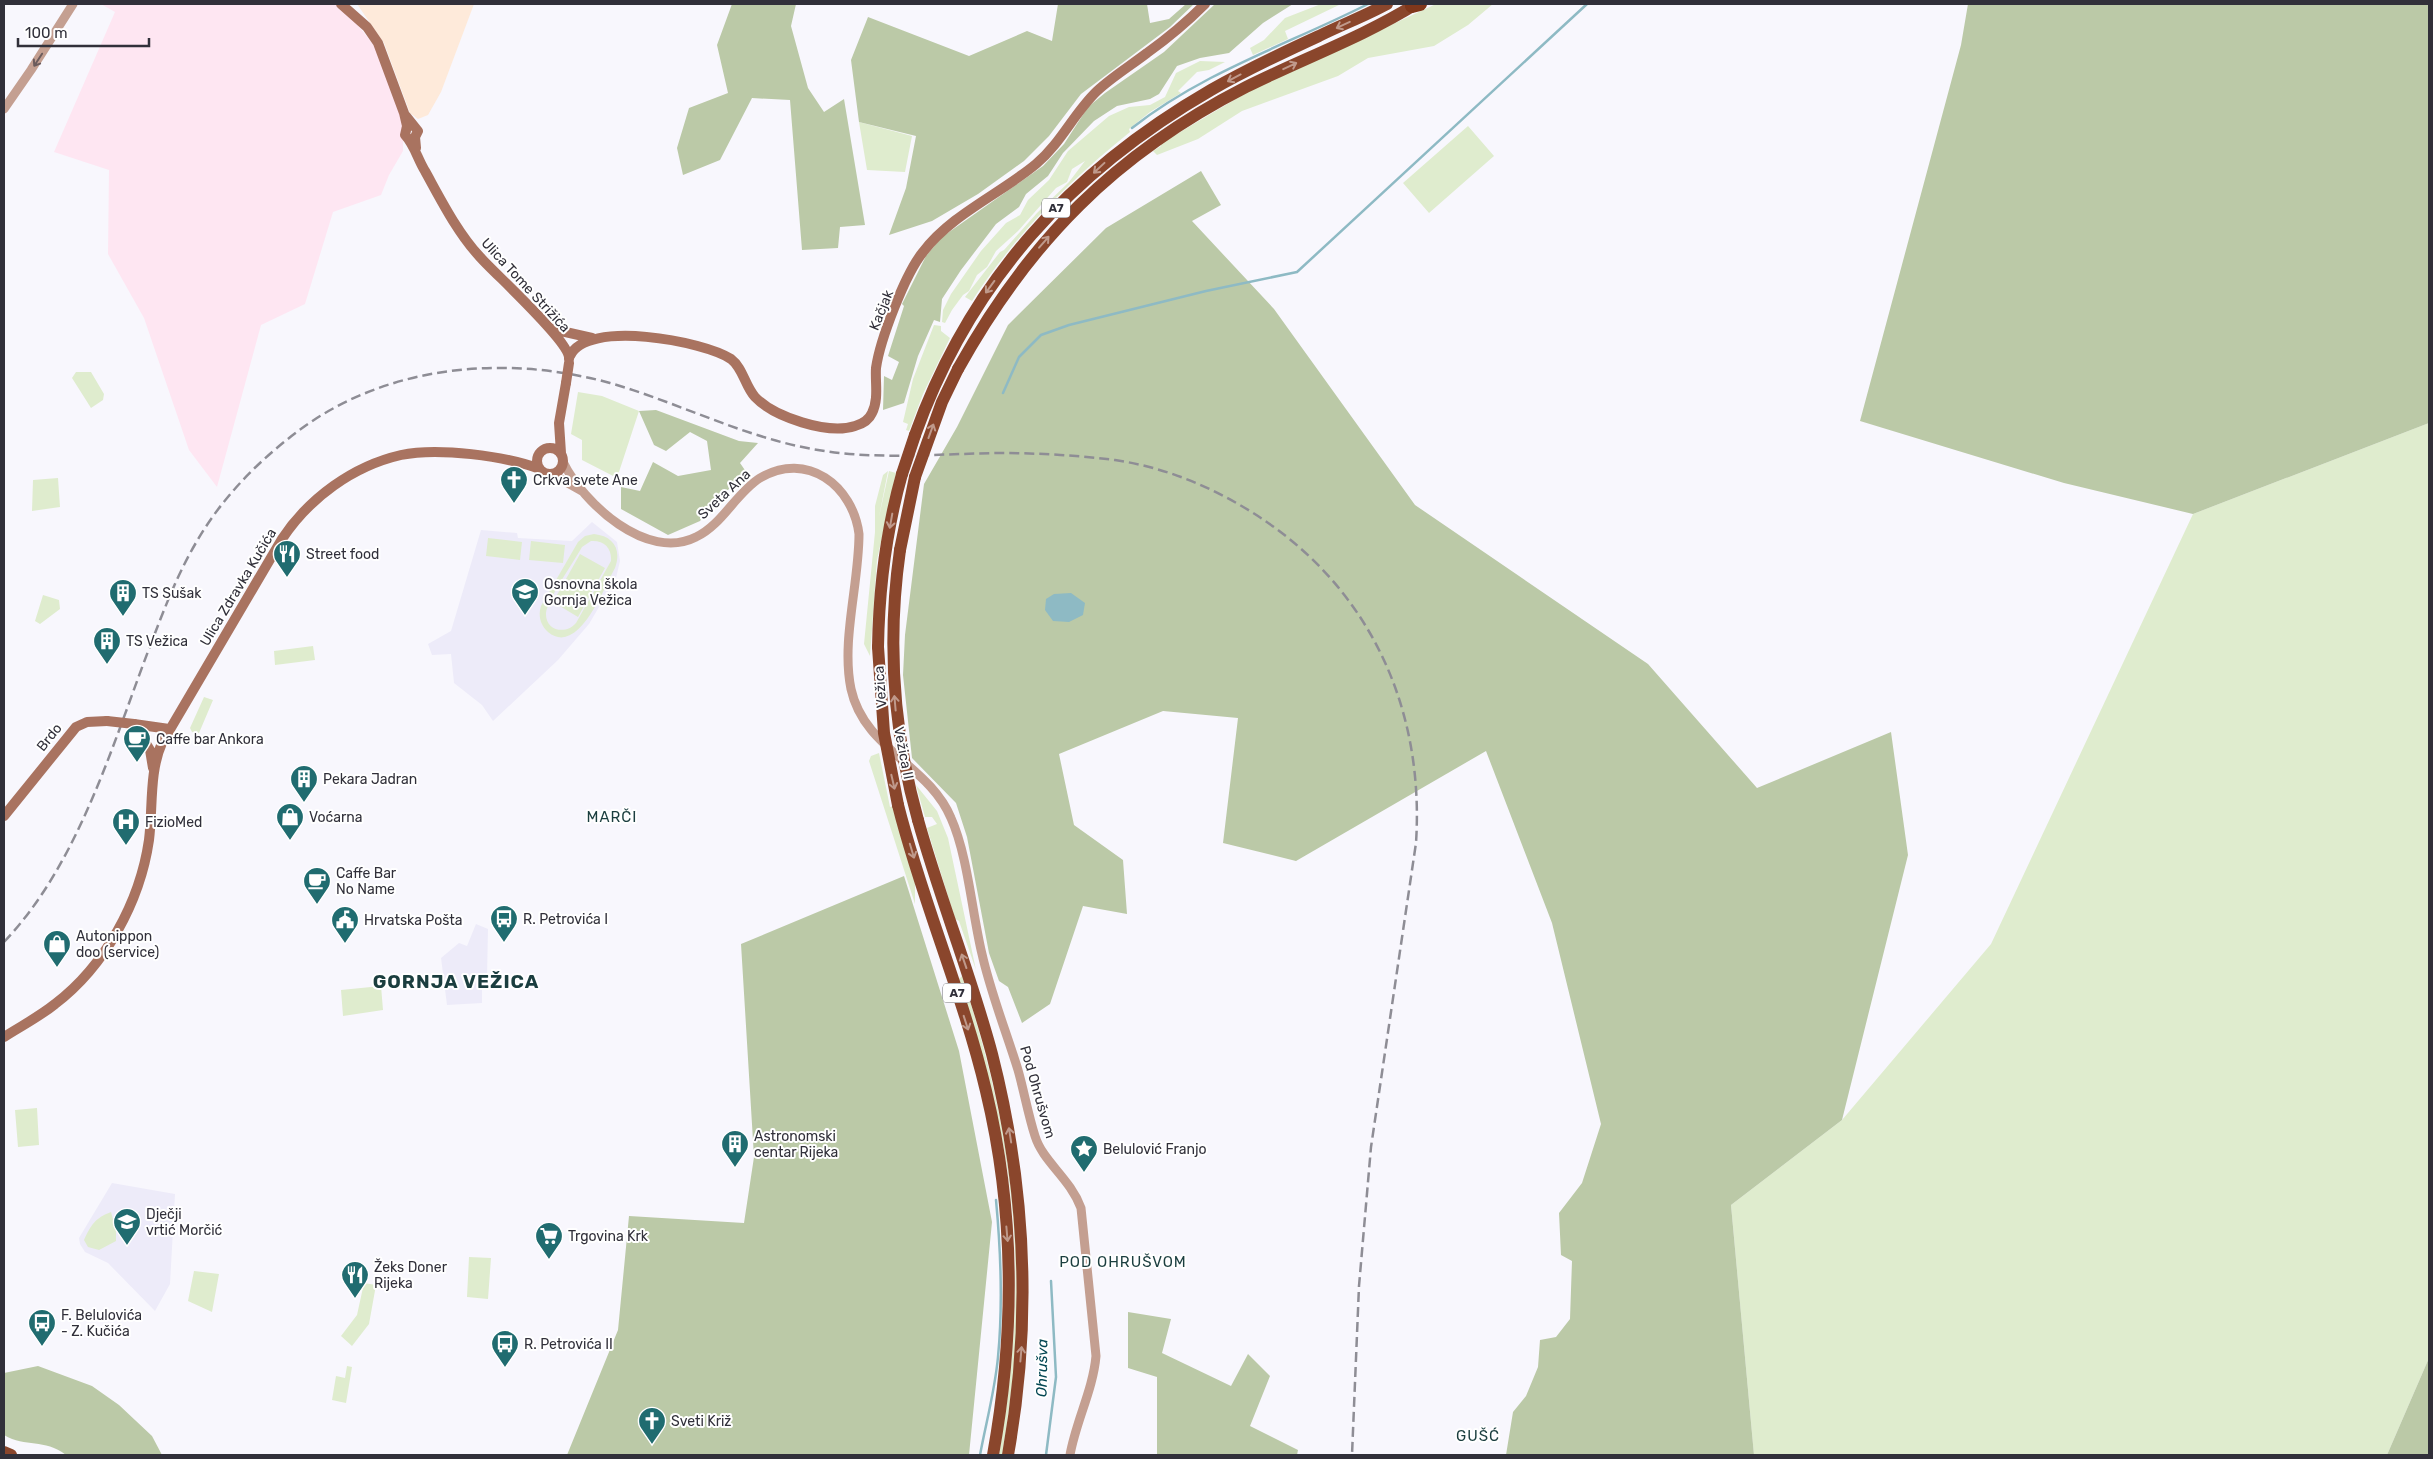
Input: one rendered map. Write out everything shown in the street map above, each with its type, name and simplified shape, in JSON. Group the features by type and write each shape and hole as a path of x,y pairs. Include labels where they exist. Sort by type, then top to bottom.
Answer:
{"highway":[{"name":"A7","path":"909,476 915,434 930,392 949,353 984,296 1016,252 1052,211 1110,158 1149,128 1211,90 1277,55 1387,4"},
{"name":"A7","path":"909,476 958,369 994,306 1044,242 1100,184 1162,135 1220,101 1416,5"},
{"name":"Vežica","path":"909,476 893,615 894,684 903,758 918,820 932,871 968,975 991,1053 1007,1119 1017,1184 1024,1266 1022,1337 1016,1402"},
{"name":"Vežica II","path":"909,476 894,506 883,564 878,647 884,733 898,804 975,1052 994,1126 1003,1185 1010,1276 1008,1337 1002,1402"},
{"name":"A7","path":"993,1455 1002,1402"},
{"path":"986,1455 994,1419 1002,1402"},
{"name":"A7","path":"1008,1455 1016,1402"},
{"path":"1015,1455 1018,1434 1016,1402"},
{"path":"4,1452 11,1455"}],"main road":[{"name":"Ulica Tome Strižića","path":"341,4 367,27 378,43 410,126 404,133 414,141 427,176 450,217 471,246 552,329 570,359"},
{"name":"Kačjak","path":"570,359 580,344 594,338 634,335 655,337 718,353 732,360 738,367 753,396 761,403 781,414 808,424 834,428 855,426 864,422 872,414 875,402 876,369 887,326 921,254 943,229 1039,161 1051,150 1082,107 1098,90 1179,30 1205,4"},
{"path":"552,329 594,338"},
{"path":"552,474 561,469 559,423 570,359"},
{"path":"540,470 537,462 559,423"},
{"name":"Ulica Zdravka Kučića","path":"505,459 554,448 562,458"},
{"name":"Ulica Zdravka Kučića","path":"4,1038 56,1004 74,988 105,950 118,929 140,879 148,849 154,776 159,750 169,729 295,519 322,494 347,478 402,455 452,454 505,459 552,474"},
{"name":"Brdo","path":"4,816 76,727 87,722 107,721 169,729"},
{"path":"134,724 150,750 154,776"}],"street":[{"path":"4,109 64,21 73,4"},
{"name":"Ulica Zdravka Kučića","path":"562,458 585,493"},
{"name":"Sveta Ana","path":"644,539 673,544 696,537 754,483 767,475 787,470 809,471 830,480 850,502 858,523"},
{"name":"Ulica Zdravka Kučića","path":"552,474 585,493 615,521 644,539"},
{"name":"Pod Ohrušvom","path":"858,523 859,546 848,661 855,704 876,738 924,780 949,812 960,846 991,990 1018,1072 1035,1137 1042,1151 1071,1186 1083,1219 1096,1356 1095,1371 1079,1417 1070,1455"}],"shaded area":[{"path":"101,4 335,4 352,18 377,49 403,120 403,151 389,175 381,195 333,212 305,304 261,325 217,487 189,450 144,318 108,254 109,170 54,152 115,12"},
{"path":"357,4 474,4 441,92 428,115 418,119 410,113 384,43"},
{"name":"Osnovna škola Gornja Vežica","path":"592,522 617,542 620,561 616,578 589,624 558,660 493,721 482,705 454,683 451,654 432,655 428,644 451,631 481,530 517,533 518,538 572,541"},
{"path":"476,924 488,929 487,977 482,985 482,1003 447,1005 441,958 459,943 467,946"},
{"name":"Dječji vrtić Morčić","path":"112,1183 175,1194 170,1284 155,1311 108,1263 85,1252 80,1244 79,1238"}],"green space":[{"path":"732,4 796,4 791,26 808,88 824,112 844,99 865,225 840,227 838,248 802,250 790,100 752,98 720,160 683,175 677,148 689,108 728,93 717,45"},
{"path":"1058,4 1147,4 1150,23 1169,19 1186,4 1194,4 1170,27 1081,94 1049,136 1024,161 978,194 932,221 889,235 906,188 916,136 859,122 851,60 868,17 969,56 1027,31 1052,41"},
{"path":"1215,4 1293,4 1263,23 1229,53 1200,58 1177,66 1159,94 1150,99 1117,106 1094,121 1063,153 1048,176 1026,194 1019,207 996,224 961,270 942,299 940,322 934,320 918,356 904,403 883,410 884,376 892,380 899,362 888,356 904,306 902,304 926,256 942,237 1043,166 1064,144 1088,107 1164,52"},
{"path":"1321,4 1341,4 1285,31 1288,39 1253,55 1250,48 1264,40 1285,18"},
{"path":"1436,4 1493,4 1468,25 1434,46 1368,58 1338,76 1242,111 1198,139 1157,155 1153,151 1161,146 1160,144 1251,90"},
{"path":"1968,4 2429,4 2429,423 2193,514 2064,483 1860,421 1961,45"},
{"path":"1200,61 1225,62 1209,70 1197,72 1178,91 1181,93 1150,112 1129,129 1130,132 1044,210 1006,254 972,301 965,297 1000,252 1069,182 1085,161 1072,169 1067,182 1056,188 1018,231 996,251 987,267 977,275 969,291 963,295 945,323 942,322 943,310 951,294 981,251 1006,223 1020,215 1028,200 1049,180 1068,151 1109,116 1129,107 1150,105 1165,97 1176,73"},
{"path":"859,122 912,136 905,172 867,170"},
{"path":"1468,126 1494,156 1429,213 1403,183"},
{"path":"1201,171 1221,205 1192,221 1274,309 1415,505 1648,664 1757,788 1891,732 1908,855 1842,1120 1731,1205 1754,1455 1506,1455 1513,1412 1526,1396 1538,1367 1540,1340 1556,1337 1570,1319 1572,1261 1561,1255 1559,1213 1582,1183 1601,1124 1552,923 1486,751 1296,861 1223,843 1238,718 1163,711 1059,754 1074,825 1123,860 1127,914 1083,906 1050,1004 1022,1023 1008,987 999,981 989,953 967,837 956,803 912,758 903,675 905,635 924,484 957,427 1008,325 1106,228"},
{"path":"934,325 941,326 941,331 950,338 923,394 909,431 906,430 908,424 903,422 913,379"},
{"path":"76,372 91,372 104,394 103,400 91,408 72,378"},
{"path":"578,392 602,396 639,411 617,478 582,460 582,440 571,434"},
{"path":"656,410 739,441 758,443 740,463 749,476 720,495 700,521 668,535 621,509 621,487 640,491 653,462 678,476 711,470 707,441 690,432 666,451 654,445 639,411"},
{"path":"2429,423 2429,1358 2387,1455 1754,1455 1731,1205 1842,1120 1991,944 2193,514"},
{"path":"888,471 879,517 889,471 896,473 877,560 870,656 864,644 875,532 875,506 883,475"},
{"path":"58,478 60,507 32,511 33,480"},
{"path":"594,534 606,537 616,549 617,561 589,617 570,635 559,637 548,632 543,626 540,620 540,609 578,542 585,536","holes":["591,541 603,543 609,549 611,561 576,623 572,627 562,630 552,627 549,624 546,613 551,599 582,547"]},
{"path":"488,538 522,542 520,560 486,556"},
{"path":"531,541 565,545 563,563 529,560"},
{"path":"580,554 605,568 578,617 553,602"},
{"path":"43,595 59,600 60,609 40,624 35,621"},
{"path":"313,646 315,660 275,665 274,651"},
{"path":"204,697 213,700 199,733 192,732 190,728"},
{"path":"879,753 890,807 894,806 915,883 915,904 869,761 871,756"},
{"path":"916,785 937,811 948,838 976,970 959,921 955,919 927,828 937,824 932,817 925,817"},
{"path":"904,876 959,1051 992,1222 969,1455 567,1455 618,1330 629,1216 744,1223 754,1157 741,944"},
{"path":"962,976 987,1061 997,1104 1012,1191 1016,1235 1018,1279 1016,1340 1002,1455 999,1455 1010,1377 1015,1297 1013,1218 1009,1178 998,1119 959,979"},
{"path":"381,986 383,1010 343,1016 341,990"},
{"path":"37,1108 39,1145 18,1147 15,1110"},
{"path":"111,1212 116,1230 116,1241 99,1250 88,1247 84,1240 91,1226 101,1217"},
{"path":"469,1257 491,1258 488,1299 467,1297"},
{"path":"194,1271 219,1274 212,1312 188,1301"},
{"path":"364,1283 376,1285 369,1324 352,1346 341,1336 357,1315"},
{"path":"1128,1312 1171,1319 1162,1353 1231,1386 1248,1354 1270,1376 1250,1426 1298,1450 1297,1455 1157,1455 1157,1377 1128,1368"},
{"path":"2429,1358 2429,1455 2387,1455"},
{"path":"38,1366 92,1386 119,1405 152,1436 162,1455 66,1455 50,1447 12,1439 4,1435 4,1373"},
{"path":"347,1366 352,1367 346,1403 332,1400 336,1376 345,1378"}],"water":[{"path":"1071,593 1085,603 1083,615 1069,622 1053,621 1045,610 1046,599 1054,594"}],"waterway":[{"path":"1132,128 1159,108 1217,75 1368,4"},
{"path":"1003,393 1019,357 1041,335 1069,325 1206,291 1297,272 1587,4"},
{"path":"980,1455 995,1382 1000,1337 1001,1279 996,1200"},
{"name":"Ohrušva","path":"1046,1455 1056,1377 1051,1281"}],"railway":[{"path":"4,942 31,910 54,875 74,838 108,760 172,590 207,524 245,478 289,438 339,405 375,389 413,378 452,371 492,368 532,369 571,374 610,383 739,429 818,450 884,456 996,453 1041,454 1115,460 1150,467 1199,484 1245,508 1287,537 1324,571 1355,609 1379,650 1398,695 1410,742 1416,792 1416,843 1371,1147 1359,1286 1352,1455"}],"place":[{"name":"Crkva svete Ane","path":"514,504"},
{"name":"Street food","path":"287,578"},
{"name":"Osnovna škola Gornja Vežica","path":"525,616"},
{"name":"TS Sušak","path":"123,617"},
{"name":"TS Vežica","path":"107,665"},
{"name":"Caffe bar Ankora","path":"137,763"},
{"name":"Pekara Jadran","path":"304,803"},
{"name":"Voćarna","path":"290,841"},
{"name":"FizioMed","path":"126,846"},
{"name":"Caffe Bar No Name","path":"317,905"},
{"name":"R. Petrovića I","path":"504,943"},
{"name":"Hrvatska Pošta","path":"345,944"},
{"name":"Autonippon doo (service)","path":"57,968"},
{"name":"Astronomski centar Rijeka","path":"735,1168"},
{"name":"Belulović Franjo","path":"1084,1173"},
{"name":"Dječji vrtić Morčić","path":"127,1246"},
{"name":"Trgovina Krk","path":"549,1260"},
{"name":"Žeks Doner Rijeka","path":"355,1299"},
{"name":"F. Belulovića - Z. Kučića","path":"42,1347"},
{"name":"R. Petrovića II","path":"505,1368"},
{"name":"Sveti Križ","path":"652,1445"}],"district":[{"name":"MARČI","path":"612,817"},
{"name":"GORNJA VEŽICA","path":"456,981"},
{"name":"POD OHRUŠVOM","path":"1123,1262"},
{"name":"GUŠĆ","path":"1478,1436"}]}
